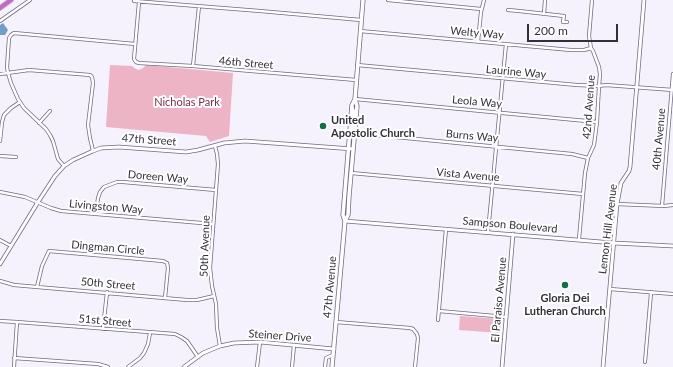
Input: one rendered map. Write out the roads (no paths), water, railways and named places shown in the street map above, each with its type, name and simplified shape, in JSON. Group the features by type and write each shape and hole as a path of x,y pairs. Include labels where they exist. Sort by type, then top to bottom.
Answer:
{"highway":[{"path":"0,8 11,0"}],"main road":[{"name":"47th Avenue","path":"345,221 348,216 357,106 355,99 356,80 363,0"},
{"name":"47th Avenue","path":"332,367 345,221 343,215 348,148 352,105 355,99"}],"street":[{"path":"0,21 30,0"},
{"path":"388,0 481,9"},
{"path":"478,42 481,9 484,0"},
{"path":"544,14 545,0"},
{"name":"42nd Avenue","path":"579,239 585,173 588,158 594,145 597,122 600,74 591,48 589,32 592,0"},
{"name":"Lemon Hill Avenue","path":"603,367 617,204 621,183 630,167 644,0"},
{"path":"134,1 361,20"},
{"path":"64,166 58,159 50,135 46,129 24,108 13,88 8,73 9,38 11,34 14,33 135,44 139,2"},
{"path":"193,66 198,6"},
{"path":"508,10 564,16 563,22 567,22"},
{"name":"Welty Way","path":"360,30 571,50 584,50 591,48"},
{"name":"46th Street","path":"135,44 134,59 139,63 193,66 356,80"},
{"path":"488,232 506,44"},
{"name":"Laurine Way","path":"357,64 578,86 606,85 672,90"},
{"path":"0,74 22,71 37,71 90,75 93,83 88,125 93,151"},
{"name":"40th Avenue","path":"662,206 673,74"},
{"name":"Leola Way","path":"355,99 597,122"},
{"path":"0,141 4,115 20,102"},
{"path":"352,105 354,112 352,130 354,133"},
{"path":"39,123 50,111"},
{"name":"Burns Way","path":"354,133 572,154 588,158"},
{"name":"47th Street","path":"0,264 55,176 64,166 80,156 101,148 119,147 186,152 231,142 244,141 353,149"},
{"name":"50th Avenue","path":"215,146 218,159 210,268 217,310 220,346"},
{"path":"0,156 16,157"},
{"name":"Vista Avenue","path":"351,172 583,194"},
{"name":"Doreen Way","path":"96,214 97,201 100,192 104,187 117,182 216,190"},
{"name":"Livingston Way","path":"0,192 14,194 58,210 213,224"},
{"path":"617,204 673,205"},
{"name":"Sampson Boulevard","path":"345,221 673,246"},
{"path":"438,320 446,229"},
{"name":"El Paraiso Avenue","path":"502,367 513,234"},
{"path":"0,240 11,246"},
{"name":"Dingman Circle","path":"37,287 42,266 49,251 155,260 165,262 168,265 166,298"},
{"name":"50th Street","path":"0,281 14,285 190,300 204,299 214,296"},
{"path":"610,289 673,294"},
{"path":"103,329 106,292"},
{"path":"645,362 651,293"},
{"path":"439,311 506,317"},
{"name":"51st Street","path":"0,321 172,334 181,337 189,343 198,357"},
{"path":"14,367 18,322"},
{"path":"336,322 413,329 418,338 415,367"},
{"path":"128,367 140,358 146,350 150,333"},
{"name":"Steiner Drive","path":"184,367 203,353 220,346 241,342 260,342 334,349"},
{"path":"257,367 260,342"},
{"path":"292,367 294,345"},
{"name":"47th Avenue","path":"325,367 326,358 333,355"},
{"path":"14,358 98,364 108,367"}],"water":[{"path":"3,23 8,30 5,35 0,35 0,25"}],"place":[{"name":"United Apostolic Church","path":"323,126"},
{"name":"Gloria Dei Lutheran Church","path":"565,285"}],"park label":[{"name":"Nicholas Park","path":"187,102"}]}
